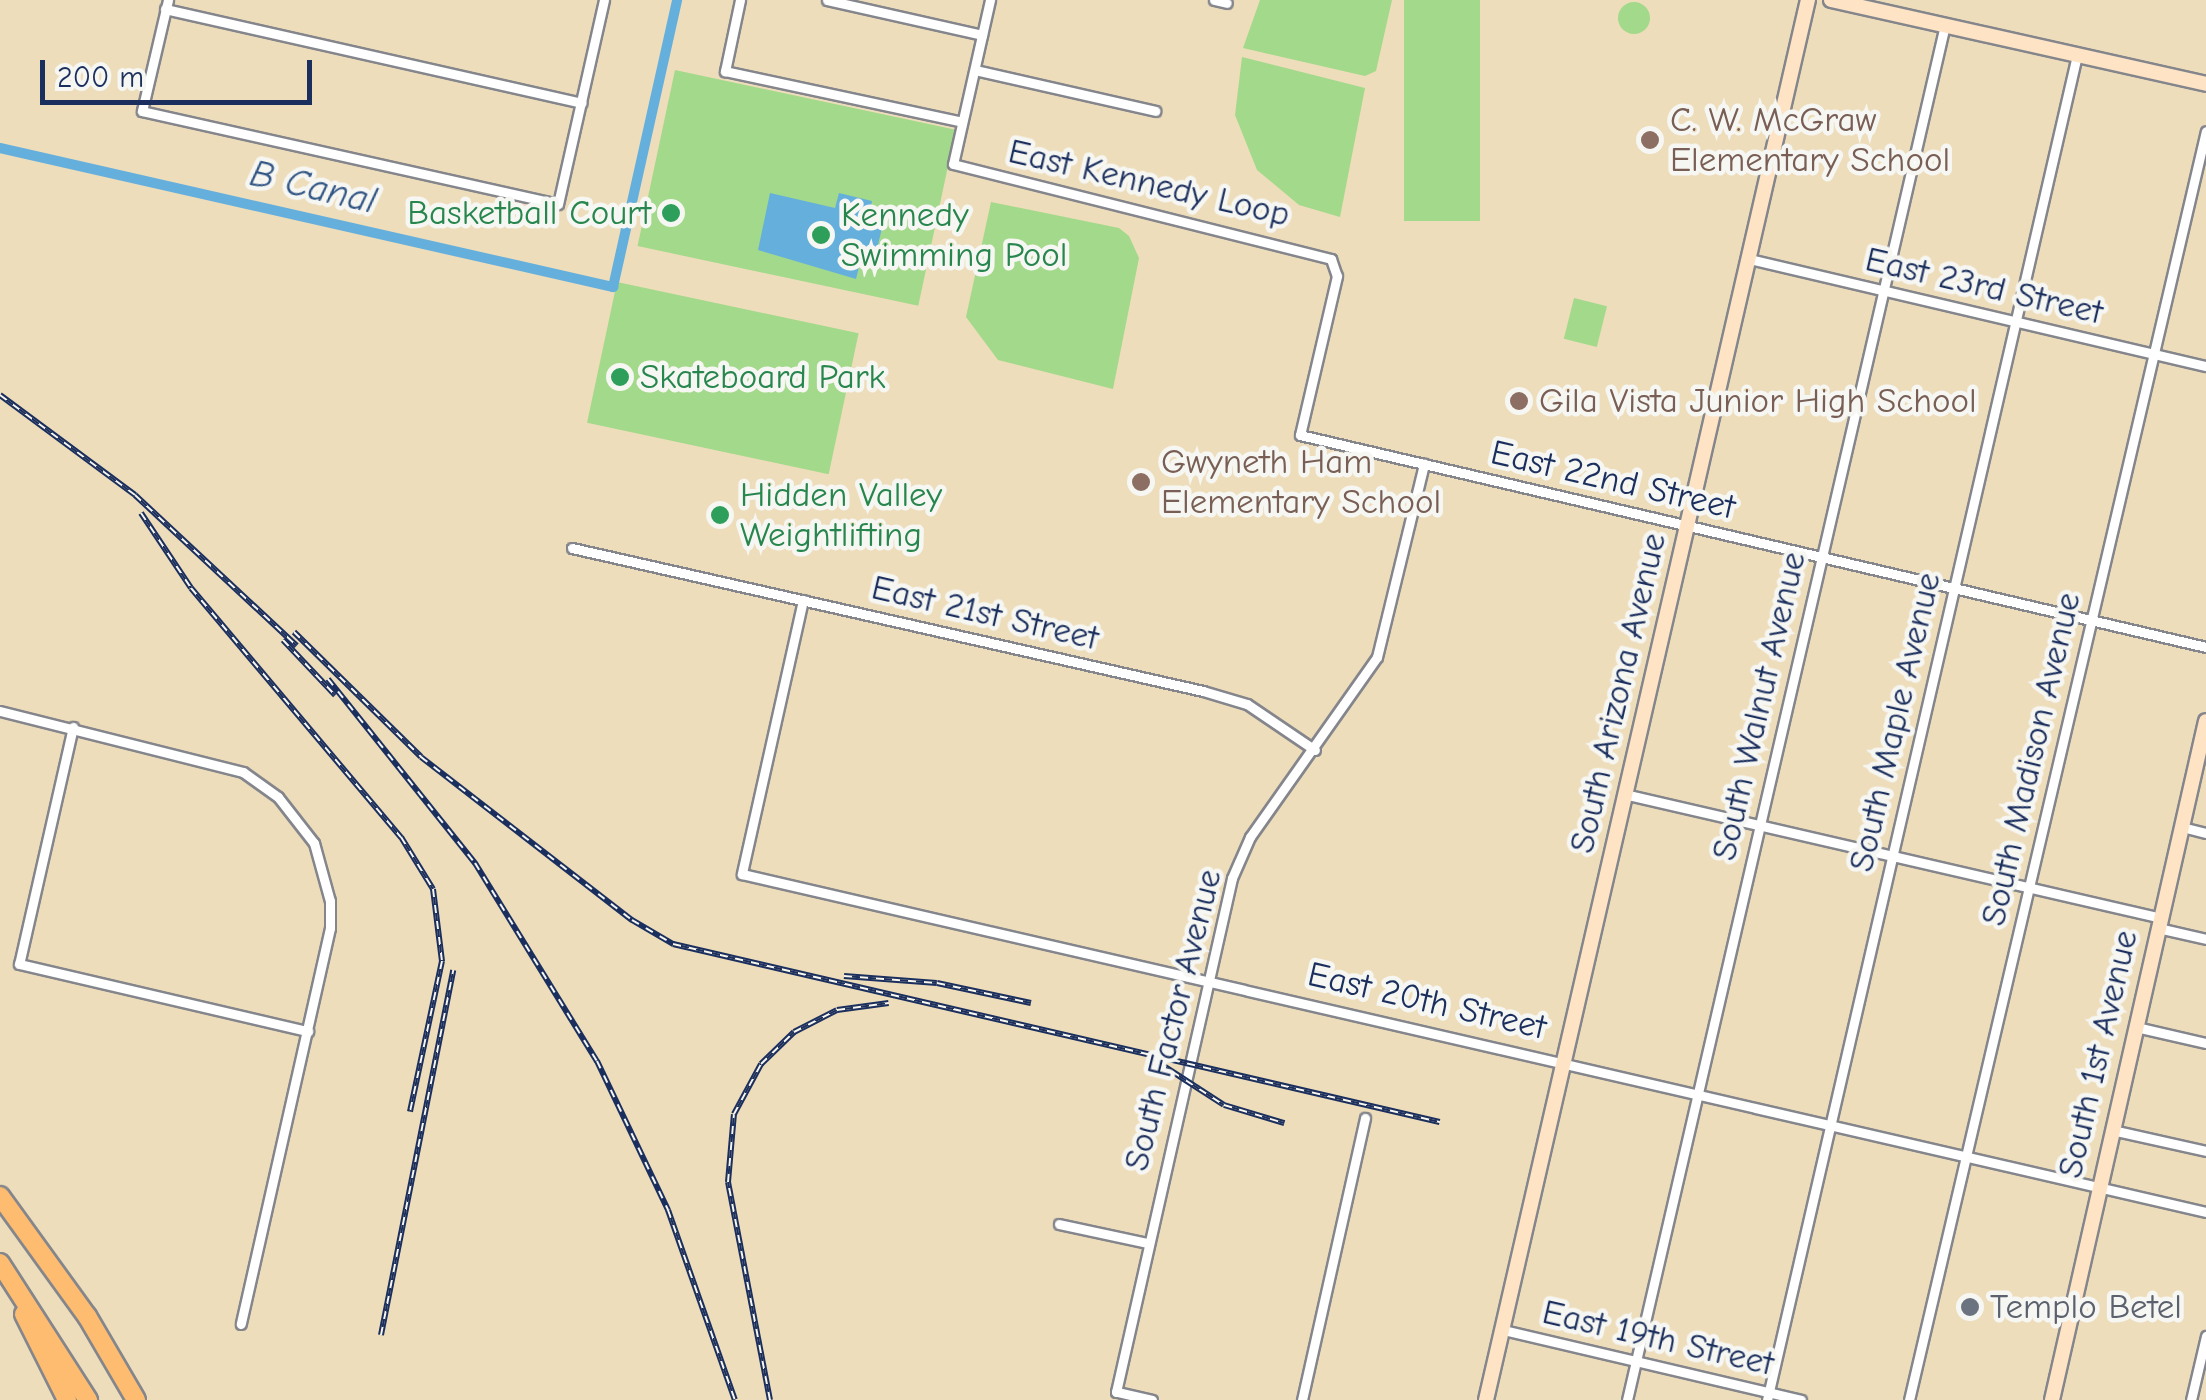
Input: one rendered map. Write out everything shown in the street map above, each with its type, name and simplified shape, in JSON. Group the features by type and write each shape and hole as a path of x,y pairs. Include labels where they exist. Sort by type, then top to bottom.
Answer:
{"highway":[{"path":"0,1196 150,1400"},
{"path":"0,1264 67,1400"},
{"path":"0,1264 88,1400"},
{"path":"87,1316 136,1400"}],"street":[{"path":"582,103 166,4 142,111 558,204 582,103 604,0"},
{"path":"740,0 726,71 962,122 990,0"},
{"path":"828,0 982,35"},
{"path":"1214,0 1228,3"},
{"name":"South Arizona Avenue","path":"1486,1400 1808,0"},
{"path":"1831,0 2206,84"},
{"name":"South Walnut Avenue","path":"1627,1400 1945,25"},
{"name":"South Maple Avenue","path":"1768,1396 2076,55"},
{"path":"974,70 1155,112"},
{"name":"East Kennedy Loop","path":"962,122 953,164 1331,259 1337,276 1300,435"},
{"name":"South Madison Avenue","path":"1910,1400 2206,131"},
{"name":"East 23rd Street","path":"1749,259 2206,366"},
{"name":"East 22nd Street","path":"1300,435 2206,648"},
{"name":"South Factor Avenue","path":"1152,1400 1116,1392 1232,878 1250,837 1377,657 1424,464"},
{"name":"East 21st Street","path":"572,548 1236,701 1314,750"},
{"name":"East 20th Street","path":"803,600 742,874 1831,1122 2206,1212"},
{"path":"0,711 243,772 278,797 314,843 330,901 308,1031 241,1324"},
{"name":"South 1st Avenue","path":"2052,1400 2206,724"},
{"path":"72,727 19,964 308,1031"},
{"path":"1624,794 2030,889 2206,939"},
{"path":"2182,827 2206,832"},
{"path":"2136,1026 2206,1043"},
{"path":"1302,1400 1365,1118"},
{"path":"2112,1130 2206,1151"},
{"path":"1059,1224 1148,1243"},
{"name":"East 19th Street","path":"1503,1330 1768,1396 1801,1400"},
{"path":"2192,1400 2206,1336"}],"green space":[{"path":"1260,0 1392,0 1376,71 1365,76 1243,48"},
{"path":"1404,0 1480,0 1480,221 1404,221"},
{"path":"1634,2 1645,7 1650,18 1645,29 1634,34 1623,29 1618,18 1623,7"},
{"path":"1242,57 1365,88 1340,217 1299,205 1257,170 1235,115"},
{"path":"675,70 956,130 918,306 638,246"},
{"path":"991,202 1119,228 1129,236 1139,258 1113,389 998,360 966,317"},
{"path":"617,282 859,333 829,474 587,423"},
{"path":"1574,298 1607,306 1597,347 1564,339"}],"water":[{"name":"Kennedy Swimming Pool","path":"770,193 835,208 839,193 872,201 869,216 884,220 874,261 861,259 856,279 758,250"}],"waterway":[{"name":"B Canal","path":"0,148 613,287 677,0"}],"railway":[{"path":"0,395 135,495 297,646"},
{"path":"141,513 191,588 401,837 433,889 442,961 410,1112"},
{"path":"294,632 421,757 632,920 673,944 1440,1122"},
{"path":"283,640 335,695"},
{"path":"328,679 475,863 597,1061 668,1210 735,1400"},
{"path":"381,1335 453,970"},
{"path":"844,976 937,983 1031,1003"},
{"path":"770,1400 728,1182 734,1114 761,1064 794,1032 837,1010 889,1003"},
{"path":"1159,1063 1224,1105 1284,1123"}],"place":[{"name":"C. W. McGraw Elementary School","path":"1650,140"},
{"name":"Basketball Court","path":"671,213"},
{"name":"Kennedy Swimming Pool","path":"821,235"},
{"name":"Skateboard Park","path":"620,377"},
{"name":"Gila Vista Junior High School","path":"1519,401"},
{"name":"Gwyneth Ham Elementary School","path":"1141,482"},
{"name":"Hidden Valley Weightlifting","path":"720,515"},
{"name":"Templo Betel","path":"1970,1307"}]}
